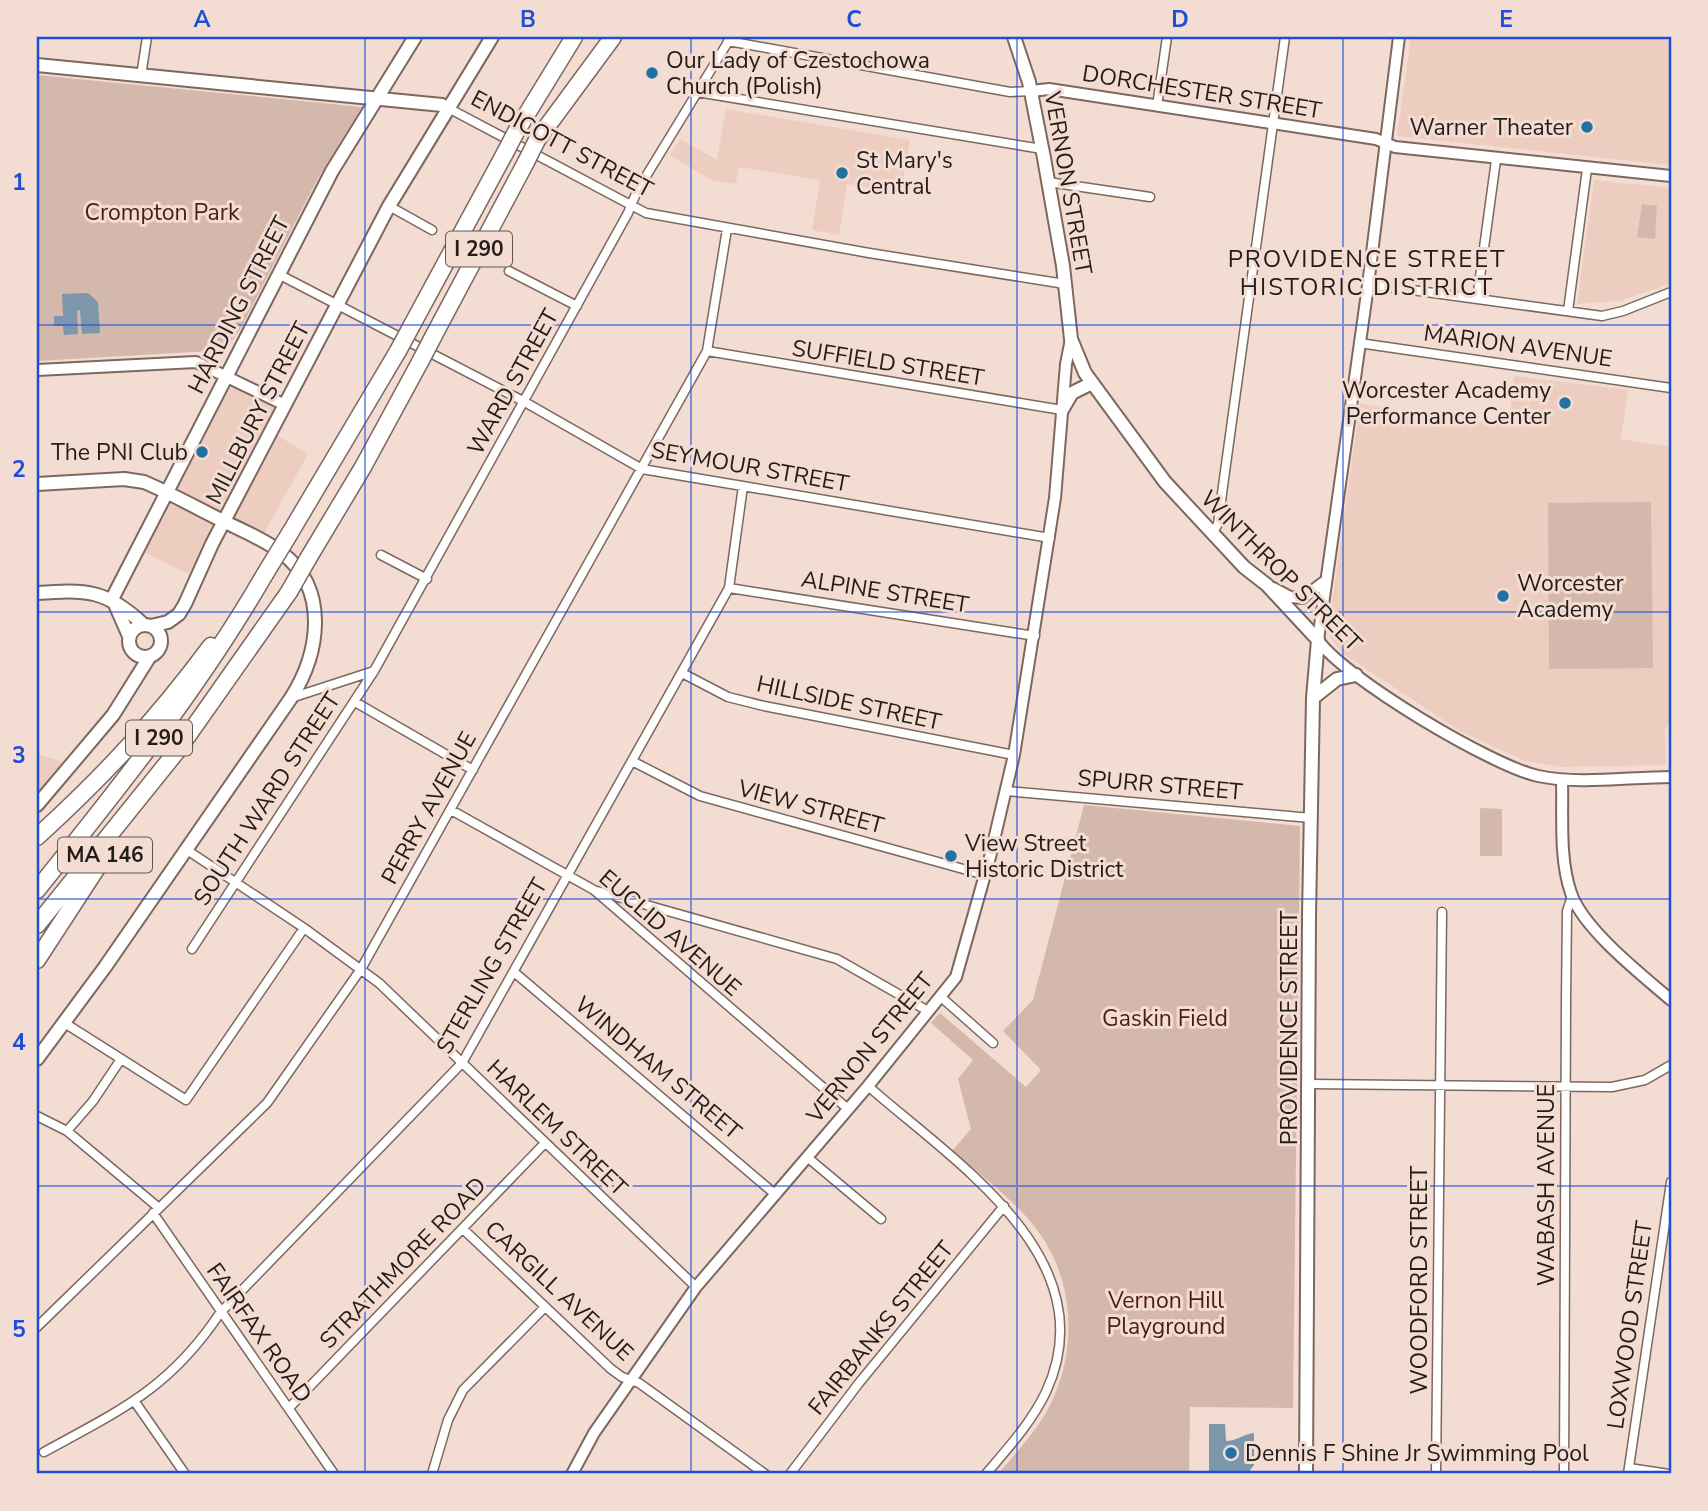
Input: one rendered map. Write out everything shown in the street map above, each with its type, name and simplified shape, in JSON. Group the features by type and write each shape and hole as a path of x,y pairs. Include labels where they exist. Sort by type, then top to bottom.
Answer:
{"highway":[{"name":"I 290","path":"37,890 178,712 232,631 398,351 517,130 574,37"},
{"name":"I 290","path":"37,925 177,751 289,592 363,467 537,140 601,37"},
{"path":"537,140 613,37"},
{"name":"MA 146","path":"37,837 100,778 159,715 265,574"},
{"name":"MA 146","path":"37,960 54,929 177,751"}],"main road":[{"name":"HARDING STREET","path":"112,599 332,172 415,37"},
{"name":"MILLBURY STREET","path":"37,1059 187,850 291,698 307,669 314,648 316,619 309,592 298,570 282,553 225,522 389,206 492,37"},
{"name":"VERNON STREET","path":"1014,37 1031,91 1042,149 1066,284 1071,339"},
{"name":"ENDICOTT STREET","path":"37,65 442,105 450,109"},
{"name":"WINTHROP STREET","path":"1071,339 1090,384 1166,482 1212,534 1244,567 1267,585 1318,640"},
{"path":"1062,410 1072,393 1090,384"},
{"path":"37,484 134,480 166,492 225,522 178,614 168,622 135,628 130,636"},
{"path":"37,593 83,591 112,599 158,631 161,642 109,720 37,806"},
{"path":"112,599 130,636 134,652 128,690"},
{"name":"PROVIDENCE STREET","path":"1306,1474 1311,818 1313,698 1318,640"},
{"path":"134,652 140,656 150,656"},
{"path":"1313,698 1337,679 1356,675"}],"street":[{"path":"141,76 147,37"},
{"path":"1157,106 1167,37"},
{"path":"1212,534 1220,511 1285,37"},
{"name":"PROVIDENCE STREET","path":"1318,640 1324,582 1368,284 1399,37"},
{"name":"DORCHESTER STREET","path":"730,39 1010,92 1049,89 1272,124 1385,143 1394,147 1496,160 1671,176"},
{"name":"WARD STREET","path":"374,671 428,579 637,191 730,39"},
{"path":"697,92 1042,149"},
{"name":"ENDICOTT STREET","path":"450,109 646,213 727,229 1066,284"},
{"path":"1477,299 1496,160"},
{"path":"1568,312 1587,169"},
{"path":"1048,182 1150,197"},
{"path":"389,206 432,230"},
{"name":"PERRY AVENUE","path":"37,1327 267,1103 362,969 707,351 727,229"},
{"path":"509,271 577,306"},
{"name":"SEYMOUR STREET","path":"279,275 523,401 642,469 1050,538"},
{"path":"1368,284 1589,315 1615,313 1671,292"},
{"name":"VERNON STREET","path":"572,1474 594,1433 696,1287 868,1086 956,976 985,874 1014,755 1050,538 1066,364 1071,339"},
{"name":"MARION AVENUE","path":"1359,343 1671,388"},
{"name":"SUFFIELD STREET","path":"707,351 1062,410"},
{"path":"37,370 196,362 285,405"},
{"name":"STERLING STREET","path":"44,1452 135,1402 163,1381 197,1348 220,1313 461,1063 729,588 743,486"},
{"path":"382,555 428,579"},
{"path":"1267,585 1298,598 1312,594 1324,582"},
{"name":"ALPINE STREET","path":"729,588 1035,636"},
{"name":"WINTHROP STREET","path":"1318,640 1326,653 1356,675 1486,756 1516,770 1562,780 1671,777"},
{"path":"291,698 374,671"},
{"name":"SOUTH WARD STREET","path":"191,949 374,671"},
{"name":"HILLSIDE STREET","path":"682,673 728,697 752,703 1014,755"},
{"path":"355,702 473,770"},
{"name":"VIEW STREET","path":"632,761 700,796 985,874"},
{"path":"1562,780 1567,874 1572,896 1599,932 1671,1000"},
{"name":"SPURR STREET","path":"1006,791 1311,818"},
{"name":"EUCLID AVENUE","path":"451,810 568,873 594,890 848,1109"},
{"name":"HARLEM STREET","path":"187,850 362,969 696,1287"},
{"path":"594,890 837,959 928,1011"},
{"name":"WABASH AVENUE","path":"1564,1474 1567,911 1572,896"},
{"name":"WOODFORD STREET","path":"1436,1474 1442,912"},
{"path":"63,1022 186,1100 304,928"},
{"name":"WINDHAM STREET","path":"514,972 776,1195"},
{"path":"941,997 993,1043"},
{"path":"67,1131 93,1101 121,1059"},
{"path":"1310,1084 1565,1087 1630,1085 1671,1065"},
{"path":"868,1086 1004,1206 1034,1244 1049,1275 1058,1311 1059,1344 1051,1381 1031,1420 986,1474"},
{"name":"FAIRFAX ROAD","path":"37,1116 67,1131 156,1211 220,1313 334,1474"},
{"name":"STRATHMORE ROAD","path":"289,1408 545,1143"},
{"path":"807,1157 881,1219"},
{"name":"LOXWOOD STREET","path":"1628,1471 1671,1182"},
{"name":"FAIRBANKS STREET","path":"790,1474 859,1382 1004,1206"},
{"name":"CARGILL AVENUE","path":"463,1229 611,1369 639,1383 765,1474"},
{"path":"432,1474 448,1420 463,1390 545,1307"},
{"path":"135,1402 185,1474"},
{"path":"1628,1471 1669,1474"}],"shaded area":[{"path":"1411,37 1671,37 1671,165 1397,136"},
{"name":"St Mary's Central","path":"726,109 910,140 901,193 847,184 839,235 812,230 820,180 739,167 736,184 711,180 670,155 680,139 717,160"},
{"path":"1594,180 1671,188 1671,283 1620,301 1577,304"},
{"path":"222,375 282,407 270,431 308,454 257,546 217,528 193,576 135,548"},
{"name":"Worcester Academy","path":"1514,376 1628,390 1621,439 1671,447 1671,721 1665,728 1666,765 1563,767 1525,761 1460,731 1342,653 1330,637 1329,625 1360,404 1483,423 1510,414"},
{"path":"37,754 66,763 37,797"}],"green space":[{"name":"Crompton Park","path":"37,75 362,107 317,180 240,330 230,343 211,351 37,361"},
{"path":"1642,204 1657,206 1655,239 1637,237"},
{"path":"1651,502 1653,668 1549,669 1548,503"},
{"path":"1084,805 1300,826 1293,1408 1190,1407 1189,1474 998,1474 1039,1424 1055,1393 1068,1344 1065,1294 1059,1270 1034,1226 1005,1196 952,1151 971,1129 958,1079 973,1060 931,1023 940,1013 1026,1087 1041,1070 1003,1031 1033,1000"},
{"path":"1480,808 1502,809 1502,856 1480,856"}],"water":[{"path":"88,293 98,302 100,333 82,334 80,310 77,311 78,334 64,335 63,326 54,326 54,316 63,316 62,294"},
{"name":"Dennis F Shine Jr Swimming Pool","path":"1209,1424 1225,1424 1226,1441 1254,1433 1254,1465 1248,1473 1209,1474"}],"place":[{"name":"Our Lady of Czestochowa Church (Polish)","path":"652,73"},
{"name":"Warner Theater","path":"1587,127"},
{"name":"St Mary's Central","path":"842,173"},
{"name":"Worcester Academy Performance Center","path":"1565,403"},
{"name":"The PNI Club","path":"202,452"},
{"name":"Worcester Academy","path":"1503,596"},
{"name":"View Street Historic District","path":"951,856"},
{"name":"Dennis F Shine Jr Swimming Pool","path":"1231,1453"}],"district":[{"name":"PROVIDENCE STREET HISTORIC DISTRICT","path":"1367,273"}],"park label":[{"name":"Gaskin Field","path":"1165,1018"},
{"name":"Vernon Hill Playground","path":"1166,1313"}]}
